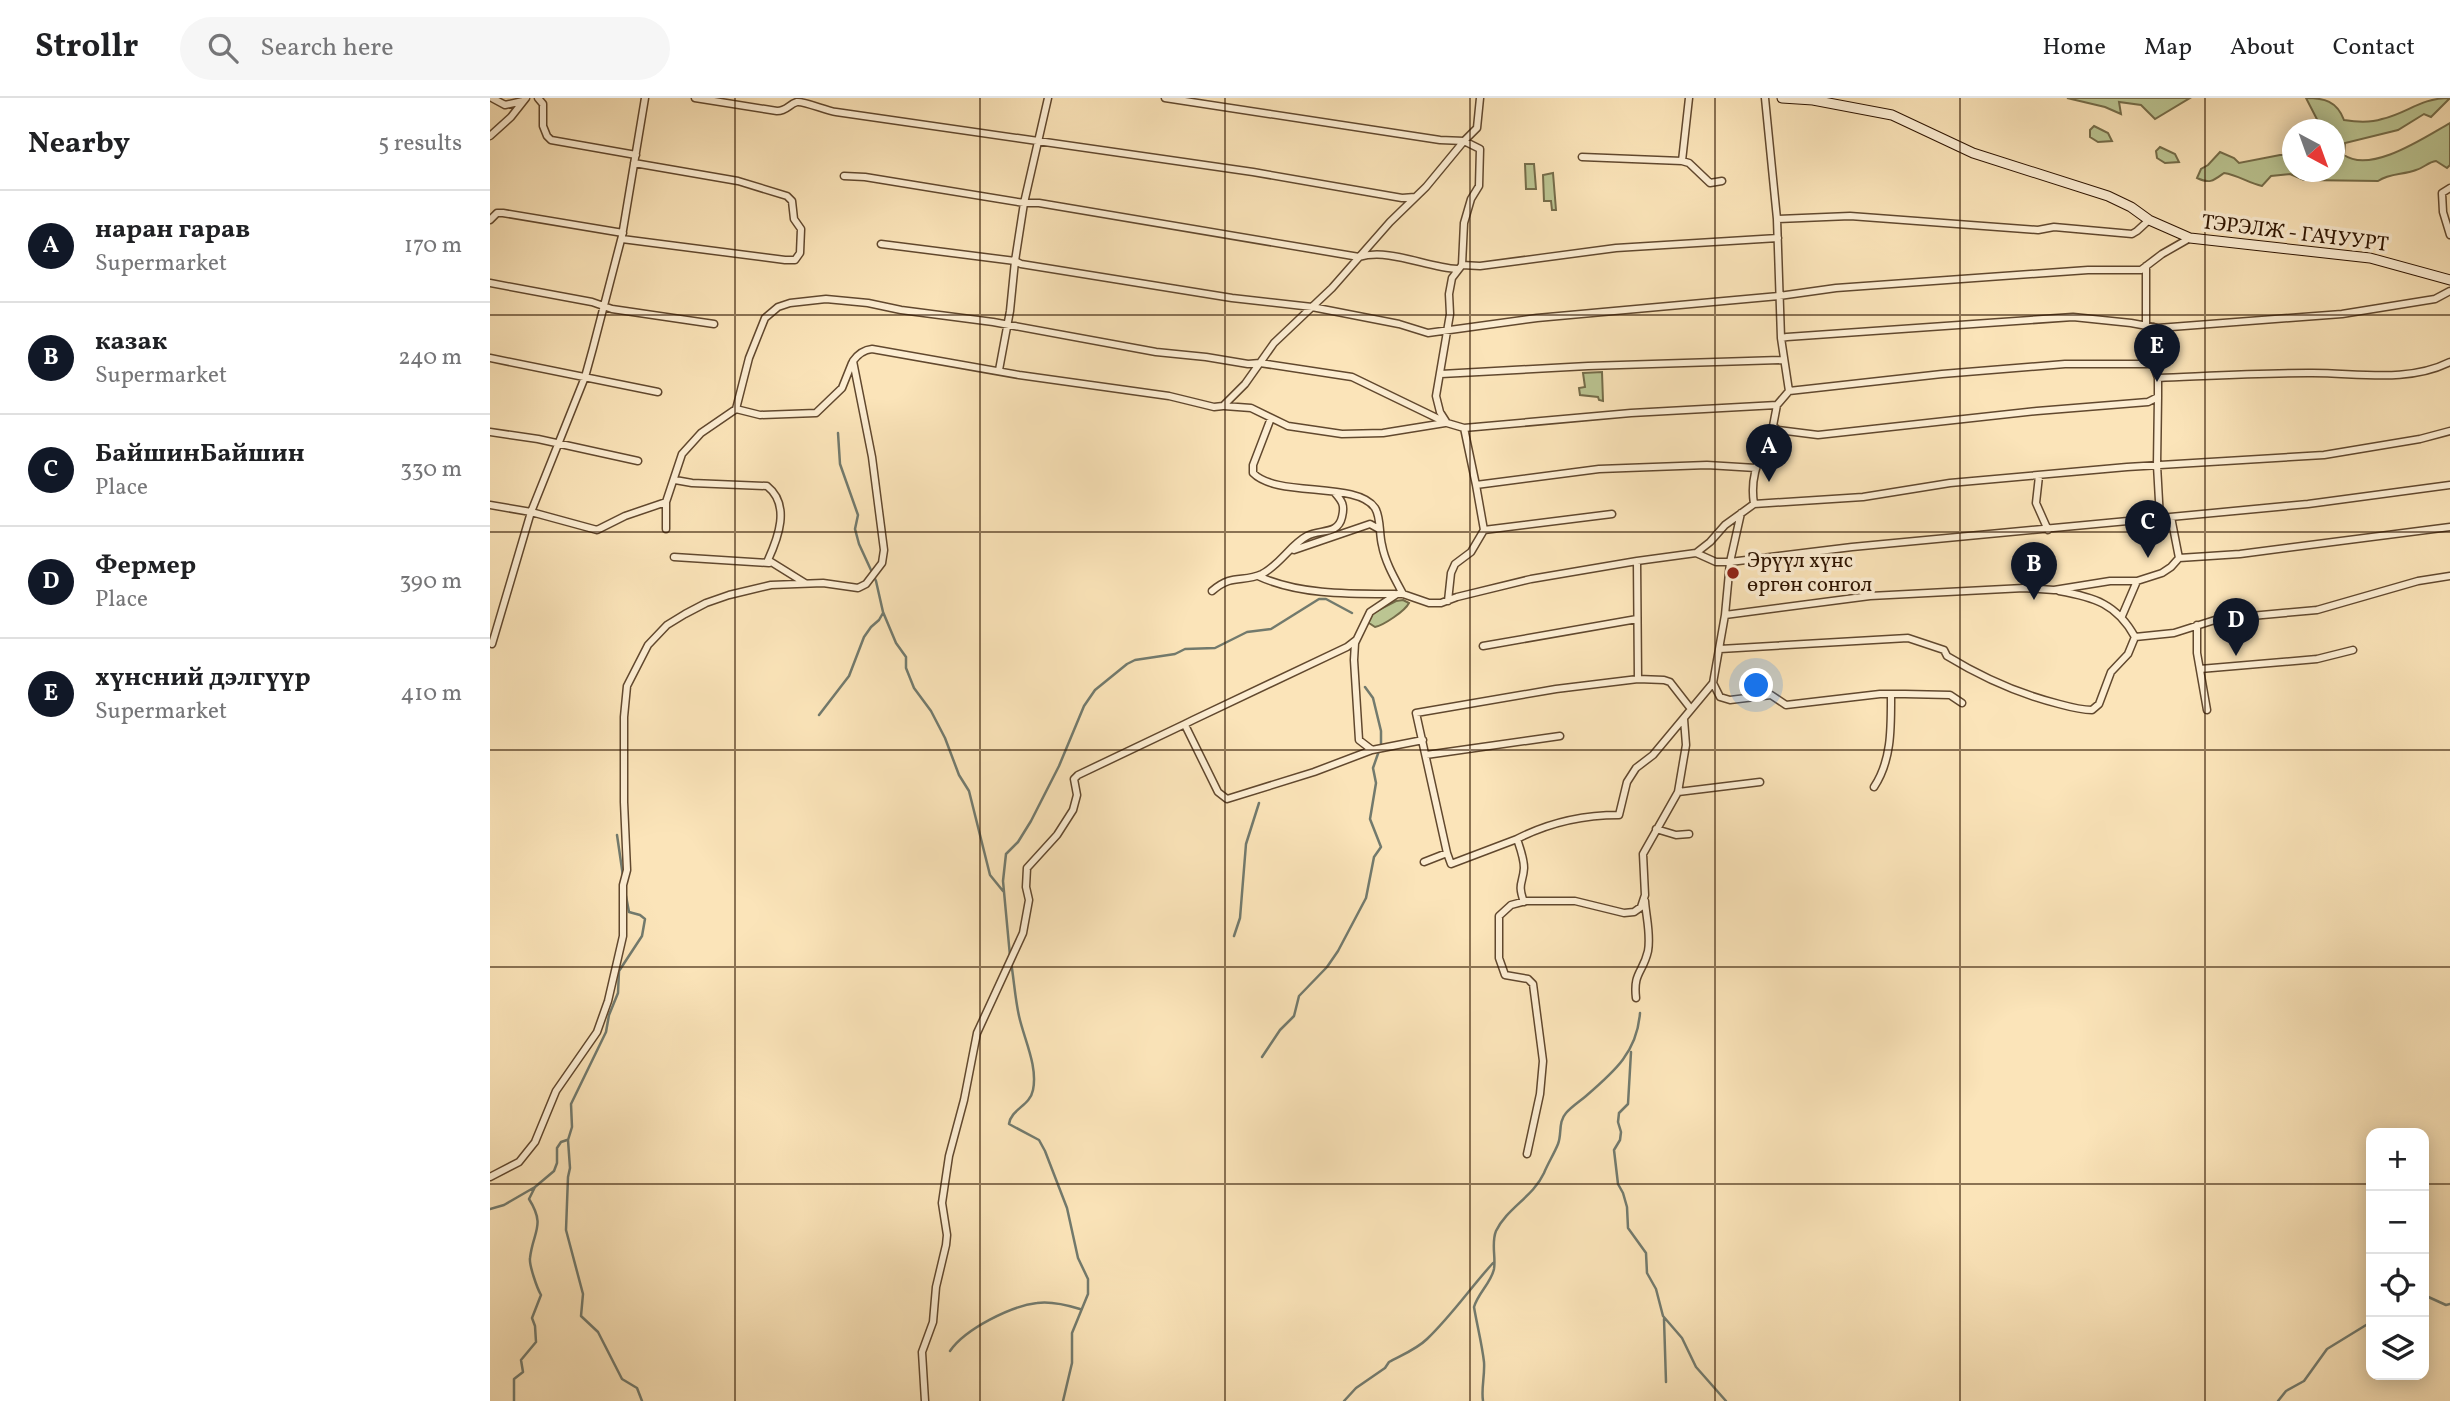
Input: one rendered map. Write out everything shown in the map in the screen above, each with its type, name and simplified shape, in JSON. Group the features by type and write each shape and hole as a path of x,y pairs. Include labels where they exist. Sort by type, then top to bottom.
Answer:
{"main road":[{"name":"ТЭРЭЛЖ - ГАЧУУРТ","path":"1782,98 1813,100 1892,115 1973,153 2108,195 2131,206 2149,220 2190,238 2370,258 2450,280"}],"street":[{"path":"492,98 505,105 527,99"},
{"path":"490,220 497,213 503,213 622,236 785,260 795,260 800,253 801,229 793,219 792,201 787,196 738,181 551,140 544,131 543,104 538,98"},
{"path":"492,644 531,512 585,377 622,236 645,98"},
{"path":"695,98 777,111 784,111 800,100 836,112 1254,172 1402,198 1415,197"},
{"path":"999,370 1024,203 1048,98"},
{"path":"1165,98 1440,140 1464,141 1480,149 1479,186 1471,199 1464,223 1460,267 1450,286 1450,314 1436,396 1440,412 1447,423"},
{"path":"1223,405 1245,384 1274,343 1312,307 1477,128 1480,98"},
{"path":"1682,161 1689,98"},
{"path":"1765,98 1777,219 1781,338 1789,391"},
{"path":"490,136 527,99"},
{"path":"1582,157 1682,161 1689,163 1710,183 1722,181"},
{"path":"844,176 1039,203 1359,257 1368,254 1460,267 1616,248 1777,238"},
{"path":"2450,188 2442,193 2441,200 2450,235"},
{"path":"1777,219 1850,216 2132,234 2149,220"},
{"path":"881,244 1015,261 1140,284 1312,307 1399,324 1428,333 1551,317 1779,296 1836,288 2088,270 2141,270 2190,238"},
{"path":"2146,266 2153,364 2158,378 2157,465 2160,519"},
{"path":"490,283 612,309 713,324"},
{"path":"1781,338 2073,317 2150,327 2342,314 2435,299 2450,291"},
{"path":"666,529 666,502 682,454 701,433 736,409 749,358 765,318 778,307 790,303 826,299 868,303 1156,352 1248,364 1260,363 1352,377 1447,423 1464,428 1631,413 1777,405"},
{"path":"736,409 760,415 816,413 842,388 853,361 865,350 872,349 1169,396 1214,407 1223,405 1251,408 1287,426 1342,434 1383,433 1447,423"},
{"path":"491,357 658,392"},
{"path":"1441,374 1784,360"},
{"path":"490,1177 519,1162 535,1142 556,1091 597,1032 608,1001 623,936 623,885 627,870 624,717 627,686 648,645 667,625 706,603 771,585 805,583 858,588 866,584 882,563 884,550 872,457 853,361"},
{"path":"2158,378 2310,373 2359,376 2404,374 2436,369 2450,362"},
{"path":"1754,504 1751,485 1756,468 1773,426 1777,405 1789,391 2065,364 2153,364"},
{"path":"1773,426 1778,430 1818,435 2148,402 2158,397"},
{"path":"1271,418 1253,465 1253,472 1267,482 1349,495 1373,505 1377,512 1383,549 1400,594"},
{"path":"1448,600 1451,573 1455,564 1471,552 1484,530 1464,428"},
{"path":"1212,591 1235,578 1258,576 1301,588 1342,594 1400,594 1429,603 1531,579 1696,553 1710,542 1724,525 1754,504 1863,497 1950,483 2157,465 2323,455 2420,439 2450,430"},
{"path":"490,432 638,461"},
{"path":"1476,485 1598,468 1707,465 1756,468"},
{"path":"2039,476 2036,503 2048,530"},
{"path":"675,480 767,486 772,490 782,513 769,563"},
{"path":"1696,553 1716,562 1730,562 1852,547 2308,504 2450,485"},
{"path":"1258,576 1272,568 1300,540 1311,534 1336,528 1341,522 1344,509 1343,502 1335,493"},
{"path":"490,505 531,512 597,530 625,516 666,502"},
{"path":"1691,709 1670,682 1638,679 1556,689 1416,713 1451,864 1534,830 1575,817 1619,815 1627,782 1636,768 1653,755 1713,684 1725,615 1730,562 1741,512"},
{"path":"1484,530 1612,514"},
{"path":"2171,517 2179,558"},
{"path":"1292,550 1370,524 1379,529"},
{"path":"2054,590 2110,581 2137,581 2162,573 2171,568 2179,558 2240,554 2450,527"},
{"path":"674,557 769,563 783,568 805,583"},
{"path":"1637,561 1638,679"},
{"path":"2135,637 2174,633 2218,619 2317,610 2418,581 2450,576"},
{"path":"2122,616 2137,581"},
{"path":"1725,615 1870,596 2024,588 2054,590 2102,602 2122,616 2135,637"},
{"path":"1372,750 1359,740 1354,660 1356,640 1370,612 1400,594"},
{"path":"1483,646 1637,619"},
{"path":"2197,625 2200,669 2207,710"},
{"path":"1720,649 1908,638 1933,644 1944,650 1947,656 1998,684 2037,698 2092,710 2099,704 2111,672 2128,654 2135,637"},
{"path":"925,1401 922,1352 933,1322 936,1287 946,1245 942,1203 949,1156 964,1100 977,1033 1023,933 1029,900 1026,887 1027,868 1057,835 1073,810 1077,795 1074,779 1101,763 1347,647 1356,640"},
{"path":"2200,669 2316,659 2353,650"},
{"path":"1713,684 1720,697 1730,700 1771,695 1786,705 1880,694 1950,695 1962,702"},
{"path":"1874,787 1881,776 1891,742 1891,695"},
{"path":"1636,998 1636,973 1643,965 1648,942 1643,854 1678,792 1686,745 1684,719"},
{"path":"1185,724 1218,792 1227,799 1314,772 1372,750 1423,740"},
{"path":"1426,755 1560,736"},
{"path":"1678,792 1760,782"},
{"path":"1656,829 1676,835 1689,834"},
{"path":"1517,839 1523,861 1524,870 1519,884 1524,902"},
{"path":"1424,862 1447,853"},
{"path":"1527,1154 1540,1094 1542,1061 1533,984 1528,979 1506,975 1499,958 1499,916 1511,905 1524,902 1575,901 1624,913 1634,912 1642,907 1645,895"}],"green space":[{"path":"2067,98 2190,98 2155,119 2141,105 2119,102 2121,114 2105,107"},
{"path":"2306,98 2329,102 2338,109 2344,119 2317,119"},
{"path":"2450,98 2431,117 2424,114 2398,130 2345,143 2345,120 2377,120 2430,100"},
{"path":"2450,123 2450,165 2447,168 2436,161 2411,172 2378,181 2345,181 2345,155 2355,160 2383,157"},
{"path":"2094,126 2108,133 2112,141 2098,142 2090,137 2090,130"},
{"path":"2160,147 2175,154 2179,162 2165,163 2157,158 2156,151"},
{"path":"2220,152 2239,163 2280,155 2282,175 2271,176 2262,186 2224,173 2211,181 2197,178 2201,169"},
{"path":"1525,164 1534,164 1536,189 1526,189"},
{"path":"1553,173 1556,210 1552,210 1551,201 1544,201 1543,175"},
{"path":"1602,372 1603,401 1598,397 1580,395 1579,388 1585,387 1583,373"},
{"path":"1403,600 1409,603 1384,624 1375,627 1369,623 1369,615"}],"waterway":[{"path":"838,433 840,464 858,515 855,529 876,581 883,612 896,643 906,657 906,668 914,688 931,711 959,775 969,791 990,875 1003,891"},
{"path":"1010,956 1003,881 1006,854 1018,842 1031,821 1059,766 1084,706 1095,690 1135,660 1175,654 1185,649 1215,648 1247,632 1271,629 1319,599 1326,599 1352,613"},
{"path":"819,715 849,676 864,637 883,613"},
{"path":"1262,1057 1280,1030 1294,1016 1299,996 1327,967 1338,951 1366,898 1374,857 1381,847 1370,819 1376,783 1373,768 1381,745 1381,731 1373,698 1365,687"},
{"path":"1234,936 1240,918 1246,844 1259,803"},
{"path":"617,835 623,876"},
{"path":"626,896 629,912 645,919 642,936 619,971 618,993 609,1015 606,1032 571,1104 566,1230 583,1294 581,1316 598,1332 622,1379 637,1388 642,1401"},
{"path":"1011,962 1021,1025 1032,1062 1034,1081 1031,1095 1013,1115 1009,1124 1039,1140 1045,1151 1067,1208 1078,1258 1088,1279 1088,1294 1072,1333 1072,1363 1063,1401"},
{"path":"1483,1401 1484,1362 1474,1307 1494,1269 1496,1231 1539,1181 1558,1144 1562,1120 1566,1113 1623,1060 1634,1039 1640,1013"},
{"path":"1631,1052 1628,1104 1619,1113 1620,1140 1614,1150 1618,1184 1627,1207 1628,1228 1646,1253 1647,1273 1656,1289 1663,1316 1682,1338 1696,1367 1726,1401"},
{"path":"514,1401 514,1379 523,1372 521,1360 536,1342 532,1318 541,1295 530,1261 538,1222 529,1199 535,1187 554,1171 557,1148 561,1142 567,1140"},
{"path":"490,1209 504,1205 535,1187"},
{"path":"1344,1401 1389,1362 1427,1339 1493,1263"},
{"path":"2429,1297 2446,1305 2450,1304"},
{"path":"950,1351 977,1327 1026,1305 1048,1303 1080,1309"},
{"path":"1664,1319 1666,1382"},
{"path":"2278,1401 2286,1391 2304,1381 2327,1349 2366,1325"}],"place":[{"name":"хүнсний дэлгүүр","path":"2157,382"},
{"name":"наран гарав","path":"1769,482"},
{"name":"БайшинБайшин","path":"2148,558"},
{"name":"Эрүүл хүнс өргөн сонгол","path":"1733,573"},
{"name":"казак","path":"2034,600"},
{"name":"Фермер","path":"2236,656"}]}
